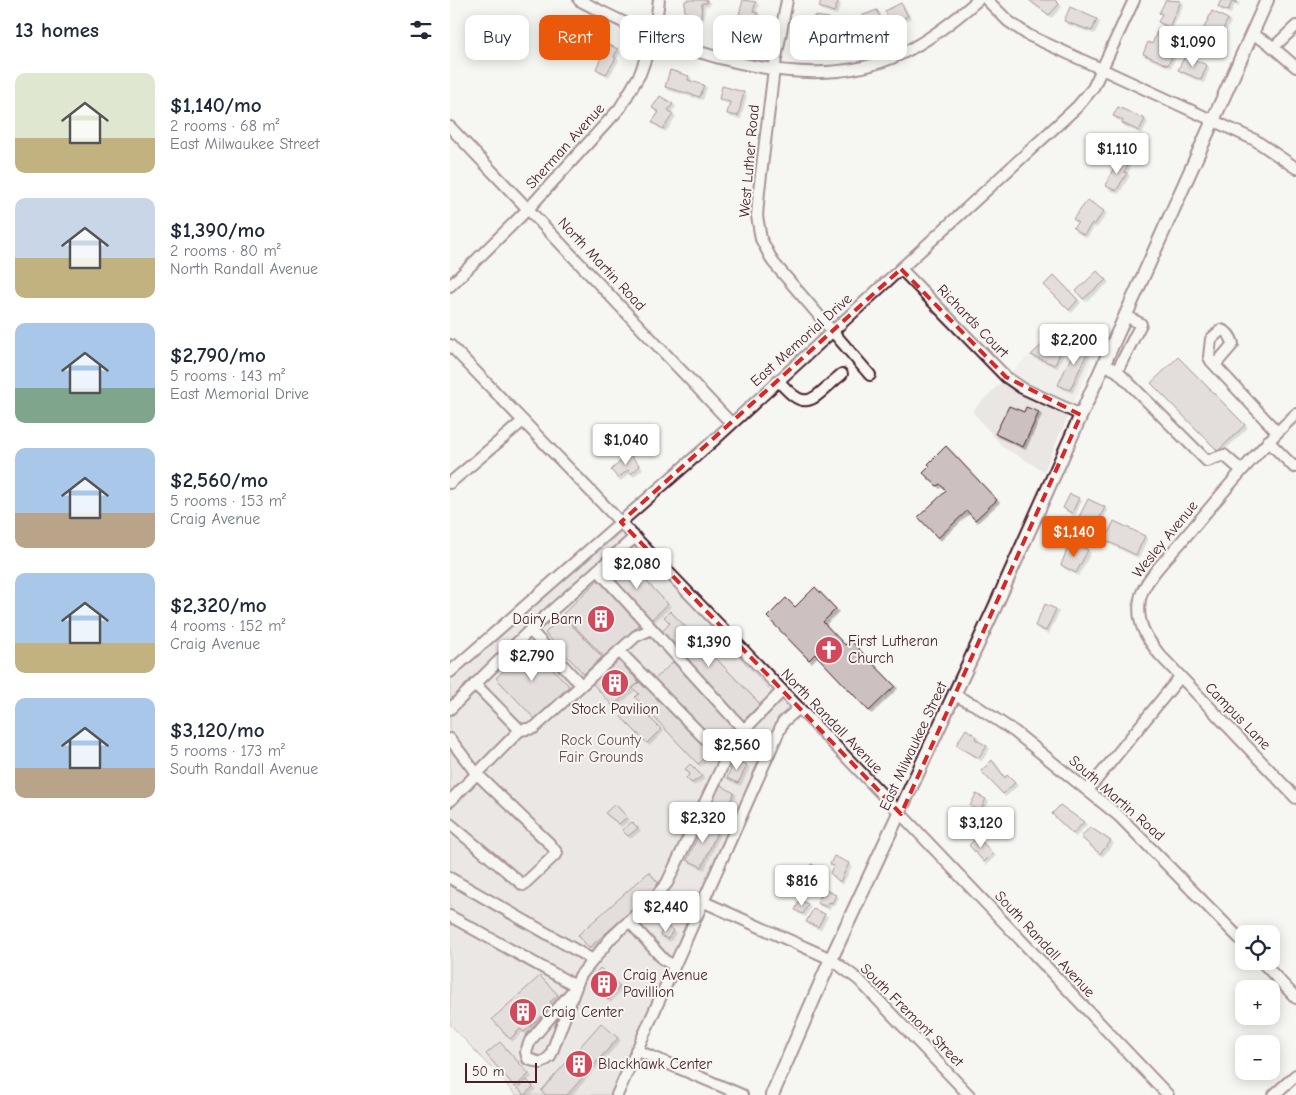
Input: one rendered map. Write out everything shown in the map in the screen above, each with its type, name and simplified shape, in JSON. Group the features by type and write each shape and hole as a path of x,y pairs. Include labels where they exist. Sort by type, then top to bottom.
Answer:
{"main road":[{"name":"East Milwaukee Street","path":"772,1095 831,959 901,814 1268,0"}],"street":[{"path":"579,0 620,19"},
{"name":"Sherman Avenue","path":"657,15 659,0"},
{"name":"West Luther Road","path":"787,0 774,69 759,191 757,216 760,239 773,262 870,375"},
{"path":"703,52 774,69 818,72 878,63 900,55 928,39 978,0"},
{"path":"987,0 1008,21 1028,35 1102,71 1255,140 1296,168"},
{"name":"East Memorial Drive","path":"450,672 731,423 1077,107 1093,88 1134,0"},
{"path":"1274,47 1296,26"},
{"path":"1252,34 1274,47 1296,67"},
{"name":"Sherman Avenue","path":"450,286 529,208 620,108 640,74 645,60"},
{"name":"North Martin Road","path":"450,127 529,208 731,423"},
{"name":"Richards Court","path":"901,269 1006,378 1022,388 1081,415"},
{"path":"1117,371 1141,324 1126,316"},
{"name":"North Randall Avenue","path":"450,346 901,814"},
{"path":"1104,364 1117,371 1207,461 1224,455 1241,470"},
{"path":"1215,365 1277,432"},
{"path":"778,380 801,402 808,401 842,374"},
{"name":"Wesley Avenue","path":"1180,677 1159,654 1141,628 1140,597 1146,586 1171,554 1241,470 1296,414"},
{"path":"450,484 523,421"},
{"path":"1268,441 1295,467"},
{"path":"450,709 530,630 635,536"},
{"path":"598,570 646,621 650,630 744,730"},
{"path":"530,630 581,685"},
{"path":"450,801 520,730 534,728 636,636 650,630"},
{"path":"619,651 725,759"},
{"path":"1088,790 1180,677"},
{"name":"Campus Lane","path":"1180,677 1296,798"},
{"path":"475,684 520,730"},
{"path":"576,987 530,1041 526,1052 528,1059 541,1063 550,1057 576,987 580,976 630,920 667,883 725,759 744,730 782,691"},
{"name":"South Martin Road","path":"954,695 975,705 1015,732 1088,790 1138,833 1235,934"},
{"path":"617,1095 673,965 704,902 783,722 799,708"},
{"path":"450,739 476,773 557,853 523,885 450,824"},
{"name":"South Randall Avenue","path":"901,814 1168,1095"},
{"path":"450,878 593,960"},
{"name":"South Fremont Street","path":"704,902 831,959 859,980 969,1095"},
{"path":"450,916 576,987"},
{"path":"630,920 664,960 673,965"},
{"path":"1270,970 1296,998"},
{"path":"636,1050 742,1095"},
{"path":"1274,1095 1296,1075"}],"highlighted area":[{"path":"901,269 1006,377 1081,415 901,814 621,522"}],"shaded area":[{"path":"1063,322 1080,339 1098,347 1044,471 1003,447 972,411"}],"green space":[{"name":"Rock County Fair Grounds","path":"622,531 787,708 610,1095 516,1095 450,1024 450,679"}],"building":[{"path":"707,0 707,3 702,3 701,15 684,15 685,1"},
{"path":"743,0 756,2 753,12 758,13 758,15 739,15"},
{"path":"821,0 836,0 838,2 834,12 819,7"},
{"path":"1029,0 1055,0 1059,4 1049,15"},
{"path":"1166,0 1181,1 1169,27 1158,22 1162,14 1159,13"},
{"path":"1221,0 1237,0 1236,3 1232,1 1228,11 1218,7"},
{"path":"901,3 908,16 887,15 885,11"},
{"path":"1070,7 1097,19 1092,31 1064,21"},
{"path":"877,10 879,15 864,15"},
{"path":"1212,11 1228,19 1218,39 1214,37 1207,50 1196,45"},
{"path":"1157,32 1168,37 1163,47 1174,52 1168,65 1143,54 1148,42 1152,44"},
{"path":"1184,39 1192,43 1187,54 1178,50"},
{"path":"610,45 618,49 614,57 616,58 606,74 596,69 600,60 610,60"},
{"path":"1185,56 1207,65 1201,80 1178,70"},
{"path":"670,70 689,76 688,80 704,85 700,97 665,87"},
{"path":"722,86 744,92 738,116 727,114 730,102 719,99"},
{"path":"660,96 673,104 668,110 673,114 663,129 652,122 659,112 652,108"},
{"path":"1118,107 1145,119 1139,131 1122,123 1123,120 1113,116"},
{"path":"1117,159 1128,165 1124,172 1127,173 1116,191 1106,186"},
{"path":"1088,200 1104,211 1094,225 1092,223 1084,235 1073,228 1078,222 1073,219"},
{"path":"1097,271 1106,280 1083,299 1076,291"},
{"path":"1054,275 1078,300 1069,310 1044,285"},
{"path":"1051,338 1064,343 1055,365 1031,355 1042,345 1048,347"},
{"path":"1078,342 1090,347 1070,390 1058,385"},
{"path":"1178,357 1245,425 1218,451 1151,383"},
{"path":"1009,406 1024,412 1026,407 1039,412 1023,447 995,434"},
{"path":"946,446 997,500 975,520 967,511 938,538 918,517 946,491 940,484 937,486 923,473 930,466 928,464"},
{"path":"629,454 640,466 631,474 628,470 618,478 611,470"},
{"path":"1070,494 1079,498 1072,513 1063,508"},
{"path":"1088,499 1105,507 1092,534 1075,525"},
{"path":"1114,521 1145,536 1136,555 1105,540"},
{"path":"1076,544 1088,550 1076,573 1061,565 1068,547 1073,549"},
{"path":"624,558 668,604 650,621 606,575"},
{"name":"Dairy Barn","path":"598,580 640,624 605,658 563,614"},
{"name":"First Lutheran Church","path":"815,587 836,609 823,622 845,645 850,640 895,686 869,711 815,654 809,660 767,617 786,598 795,607"},
{"path":"1045,604 1056,609 1046,631 1035,626"},
{"path":"670,611 760,704 743,721 660,634 670,623 664,617"},
{"path":"563,616 602,657 584,674 545,633"},
{"path":"530,645 569,686 535,719 496,678"},
{"name":"Stock Pavilion","path":"617,659 639,682 613,706 592,683"},
{"path":"673,662 735,727 718,744 655,679"},
{"path":"639,682 645,688 648,686 711,752 698,764 635,697 639,694 633,688"},
{"path":"635,703 661,729 647,743 621,717"},
{"path":"966,729 976,736 975,739 987,746 979,758 956,745"},
{"path":"735,760 747,765 738,783 727,778"},
{"path":"992,760 1005,778 1007,775 1015,783 1003,794 981,771"},
{"path":"690,764 702,776 692,783 686,778 690,774 685,769"},
{"path":"719,784 734,793 722,819 706,812"},
{"path":"976,794 986,799 980,811 970,806"},
{"path":"615,804 627,817 619,824 605,813"},
{"path":"1060,805 1084,822 1073,834 1052,814"},
{"path":"705,821 719,827 702,867 687,860"},
{"path":"632,822 638,828 628,836 622,830"},
{"path":"1090,827 1111,841 1100,854 1081,837"},
{"path":"977,837 993,853 984,862 969,845"},
{"path":"834,856 849,863 840,882 830,873 833,866 830,864"},
{"path":"811,864 822,869 818,876 807,871"},
{"path":"649,872 660,885 589,948 578,935"},
{"path":"815,878 823,881 820,888 812,884"},
{"path":"824,889 836,895 832,903 829,902 827,907 817,903"},
{"path":"800,900 808,904 803,914 795,910"},
{"path":"813,909 825,914 818,927 806,922"},
{"path":"665,926 673,930 668,939 660,935"},
{"name":"Craig Avenue Pavillion","path":"600,968 620,986 608,1000 588,982"},
{"name":"Craig Center","path":"540,976 558,995 550,1002 553,1006 524,1032 520,1029 510,1039 492,1019"},
{"name":"Blackhawk Center","path":"601,1023 618,1038 567,1095 546,1095 541,1091"},
{"path":"500,1042 529,1074 515,1087 486,1054"},
{"path":"527,1080 533,1087 524,1095 518,1088"}],"place":[{"name":"Dairy Barn","path":"601,619"},
{"name":"First Lutheran Church","path":"829,650"},
{"name":"Stock Pavilion","path":"615,683"},
{"name":"Craig Avenue Pavillion","path":"604,984"},
{"name":"Craig Center","path":"523,1012"},
{"name":"Blackhawk Center","path":"579,1064"}]}
